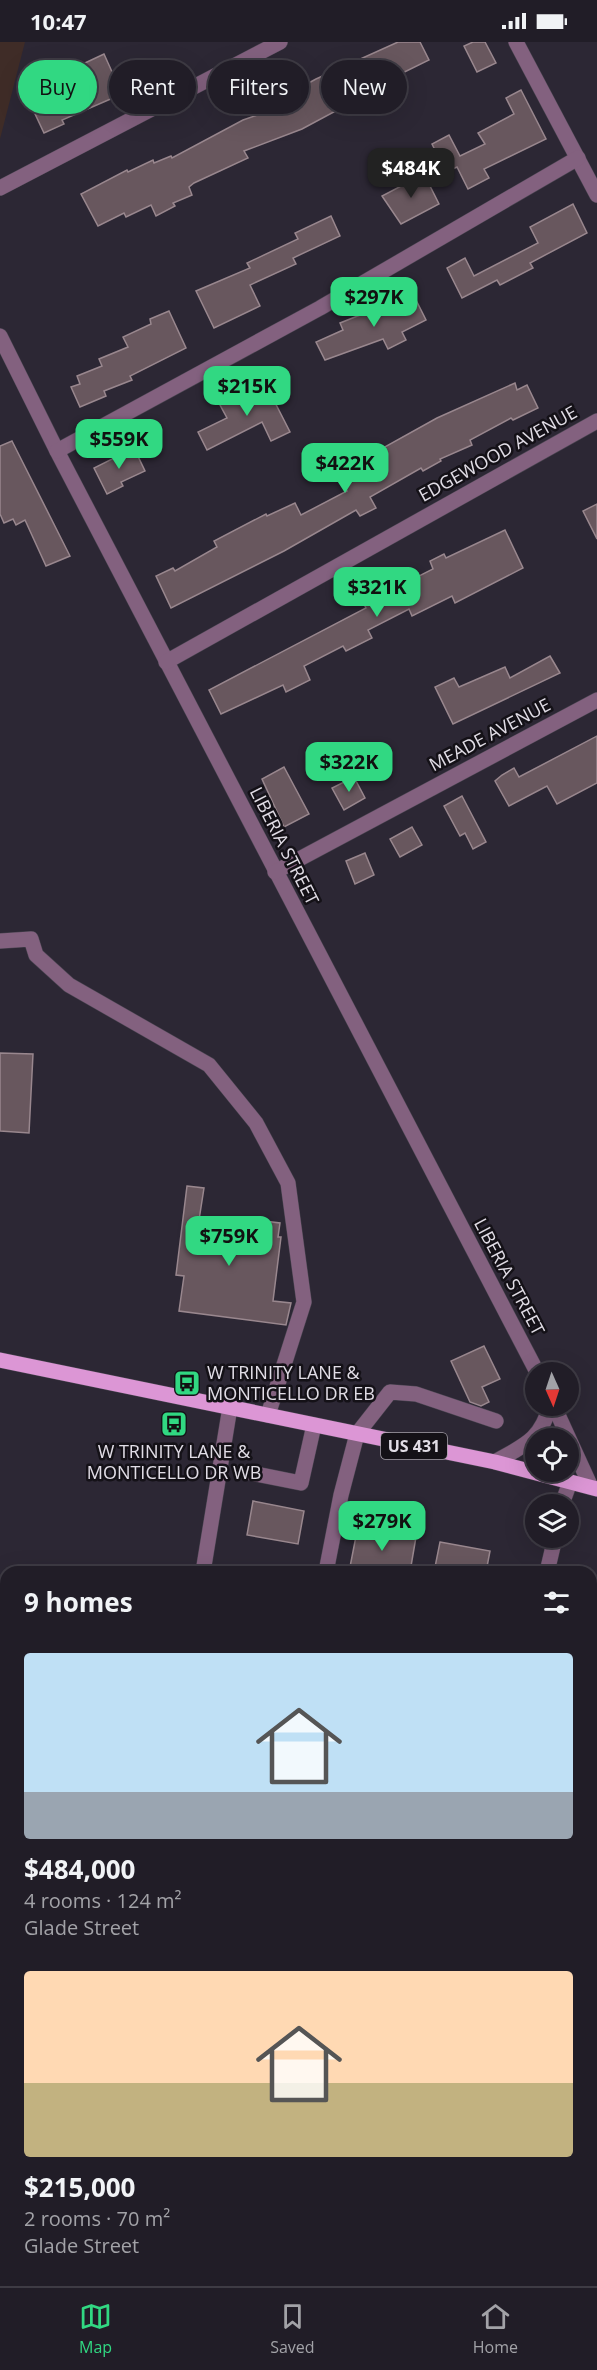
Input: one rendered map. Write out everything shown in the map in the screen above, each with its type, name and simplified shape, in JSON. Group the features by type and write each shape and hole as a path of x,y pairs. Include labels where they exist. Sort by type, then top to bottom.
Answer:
{"main road":[{"name":"US 431","path":"0,1360 525,1470"},
{"name":"US 431","path":"570,1482 594,1488"}],"street":[{"path":"0,188 280,42"},
{"path":"516,42 597,195"},
{"path":"57,452 320,308 578,158"},
{"name":"LIBERIA STREET","path":"0,336 57,452 532,1362"},
{"name":"EDGEWOOD AVENUE","path":"166,662 597,421"},
{"name":"MEADE AVENUE","path":"275,872 597,700"},
{"path":"0,941 31,939 36,955 69,986 209,1065 256,1123 288,1184 304,1302 268,1415"},
{"path":"327,1566 341,1495 357,1434 390,1392 416,1394 496,1421"},
{"path":"204,1566 230,1407"},
{"path":"495,1462 534,1439 544,1427 548,1416"},
{"path":"557,1416 594,1488"},
{"path":"250,1473 301,1483 314,1425"},
{"path":"566,1494 570,1482"},
{"path":"549,1566 553,1548"}],"shaded area":[{"path":"0,42 25,42 20,60 18,60 18,69 0,139"}],"building":[{"path":"398,42 420,42 429,60 407,71 407,60 358,60"},
{"path":"473,42 485,42 496,63 477,72 464,46"},
{"path":"104,54 109,65 109,100 97,105 97,60 91,60"},
{"path":"321,77 321,114 330,114 302,129 244,151 248,158 194,183 189,187 192,195 173,203 175,206 156,216 151,205 126,217 124,213 98,226 81,194 127,170 128,172 153,160 154,163 171,156 172,158 243,120 260,114 309,114 309,83"},
{"path":"521,90 546,139 484,169 489,178 468,189 457,167 446,172 432,144 449,135 460,156 485,144 478,133 514,114 506,98"},
{"path":"35,114 76,114 62,120 64,124 44,133"},
{"path":"424,174 439,204 401,224 382,196"},
{"path":"573,204 587,233 530,263 533,268 500,285 497,280 462,298 447,268 465,258 474,276 538,243 530,227"},
{"path":"331,216 340,236 293,258 296,264 250,285 260,306 214,328 196,291 250,268 247,263 298,239 295,233"},
{"path":"413,294 426,320 402,332 406,340 388,349 383,339 325,360 316,342 343,330 340,323"},
{"path":"169,311 186,348 130,376 132,380 104,391 106,396 80,407 71,387 80,384 77,376 102,366 99,359 128,347 123,337 151,324 150,319"},
{"path":"263,379 290,432 271,441 262,422 207,450 198,432 227,418 220,405"},
{"path":"515,383 517,390 527,385 538,408 513,420 511,418 470,440 472,445 440,459 441,461 423,471 421,468 370,497 376,508 360,516 356,510 284,551 171,608 156,576 173,568 175,571 217,547 214,541 266,514 267,516 295,503 301,515 347,491 340,478 374,461 372,457 381,449 437,418"},
{"path":"12,441 70,556 46,566 25,520 16,525 13,519 4,523 0,514 0,446"},
{"path":"134,448 145,471 121,482 123,486 107,494 94,468"},
{"path":"597,504 597,539 583,511"},
{"path":"505,530 523,568 455,603 452,596 412,616 409,609 368,630 372,638 346,651 343,646 304,666 310,680 286,692 283,685 221,714 209,690 366,608 364,604 433,569 430,561 444,554 446,558"},
{"path":"550,656 560,673 453,724 435,687 454,678 459,687 505,667 510,678"},
{"path":"597,736 597,783 557,804 547,786 509,806 495,781 502,775 514,768 519,777"},
{"path":"284,767 309,814 284,827 262,779"},
{"path":"354,777 365,798 344,810 332,788"},
{"path":"462,796 486,842 473,849 465,833 460,836 444,806"},
{"path":"412,827 422,845 400,857 390,839"},
{"path":"365,853 374,875 355,884 346,861"},
{"path":"0,1053 33,1054 29,1133 0,1131"},
{"path":"187,1186 204,1188 199,1220 239,1225 240,1218 280,1223 278,1237 281,1237 273,1301 291,1303 286,1325 179,1311 184,1276 176,1275"},
{"path":"484,1346 500,1379 482,1387 489,1402 481,1406 470,1402 451,1361"},
{"path":"253,1501 304,1511 298,1544 247,1535"},
{"path":"358,1526 416,1537 411,1566 350,1566"},
{"path":"440,1542 490,1551 487,1566 435,1566"}],"place":[{"name":"W TRINITY LANE & MONTICELLO DR EB","path":"187,1383"},
{"name":"W TRINITY LANE & MONTICELLO DR WB","path":"174,1424"}]}
